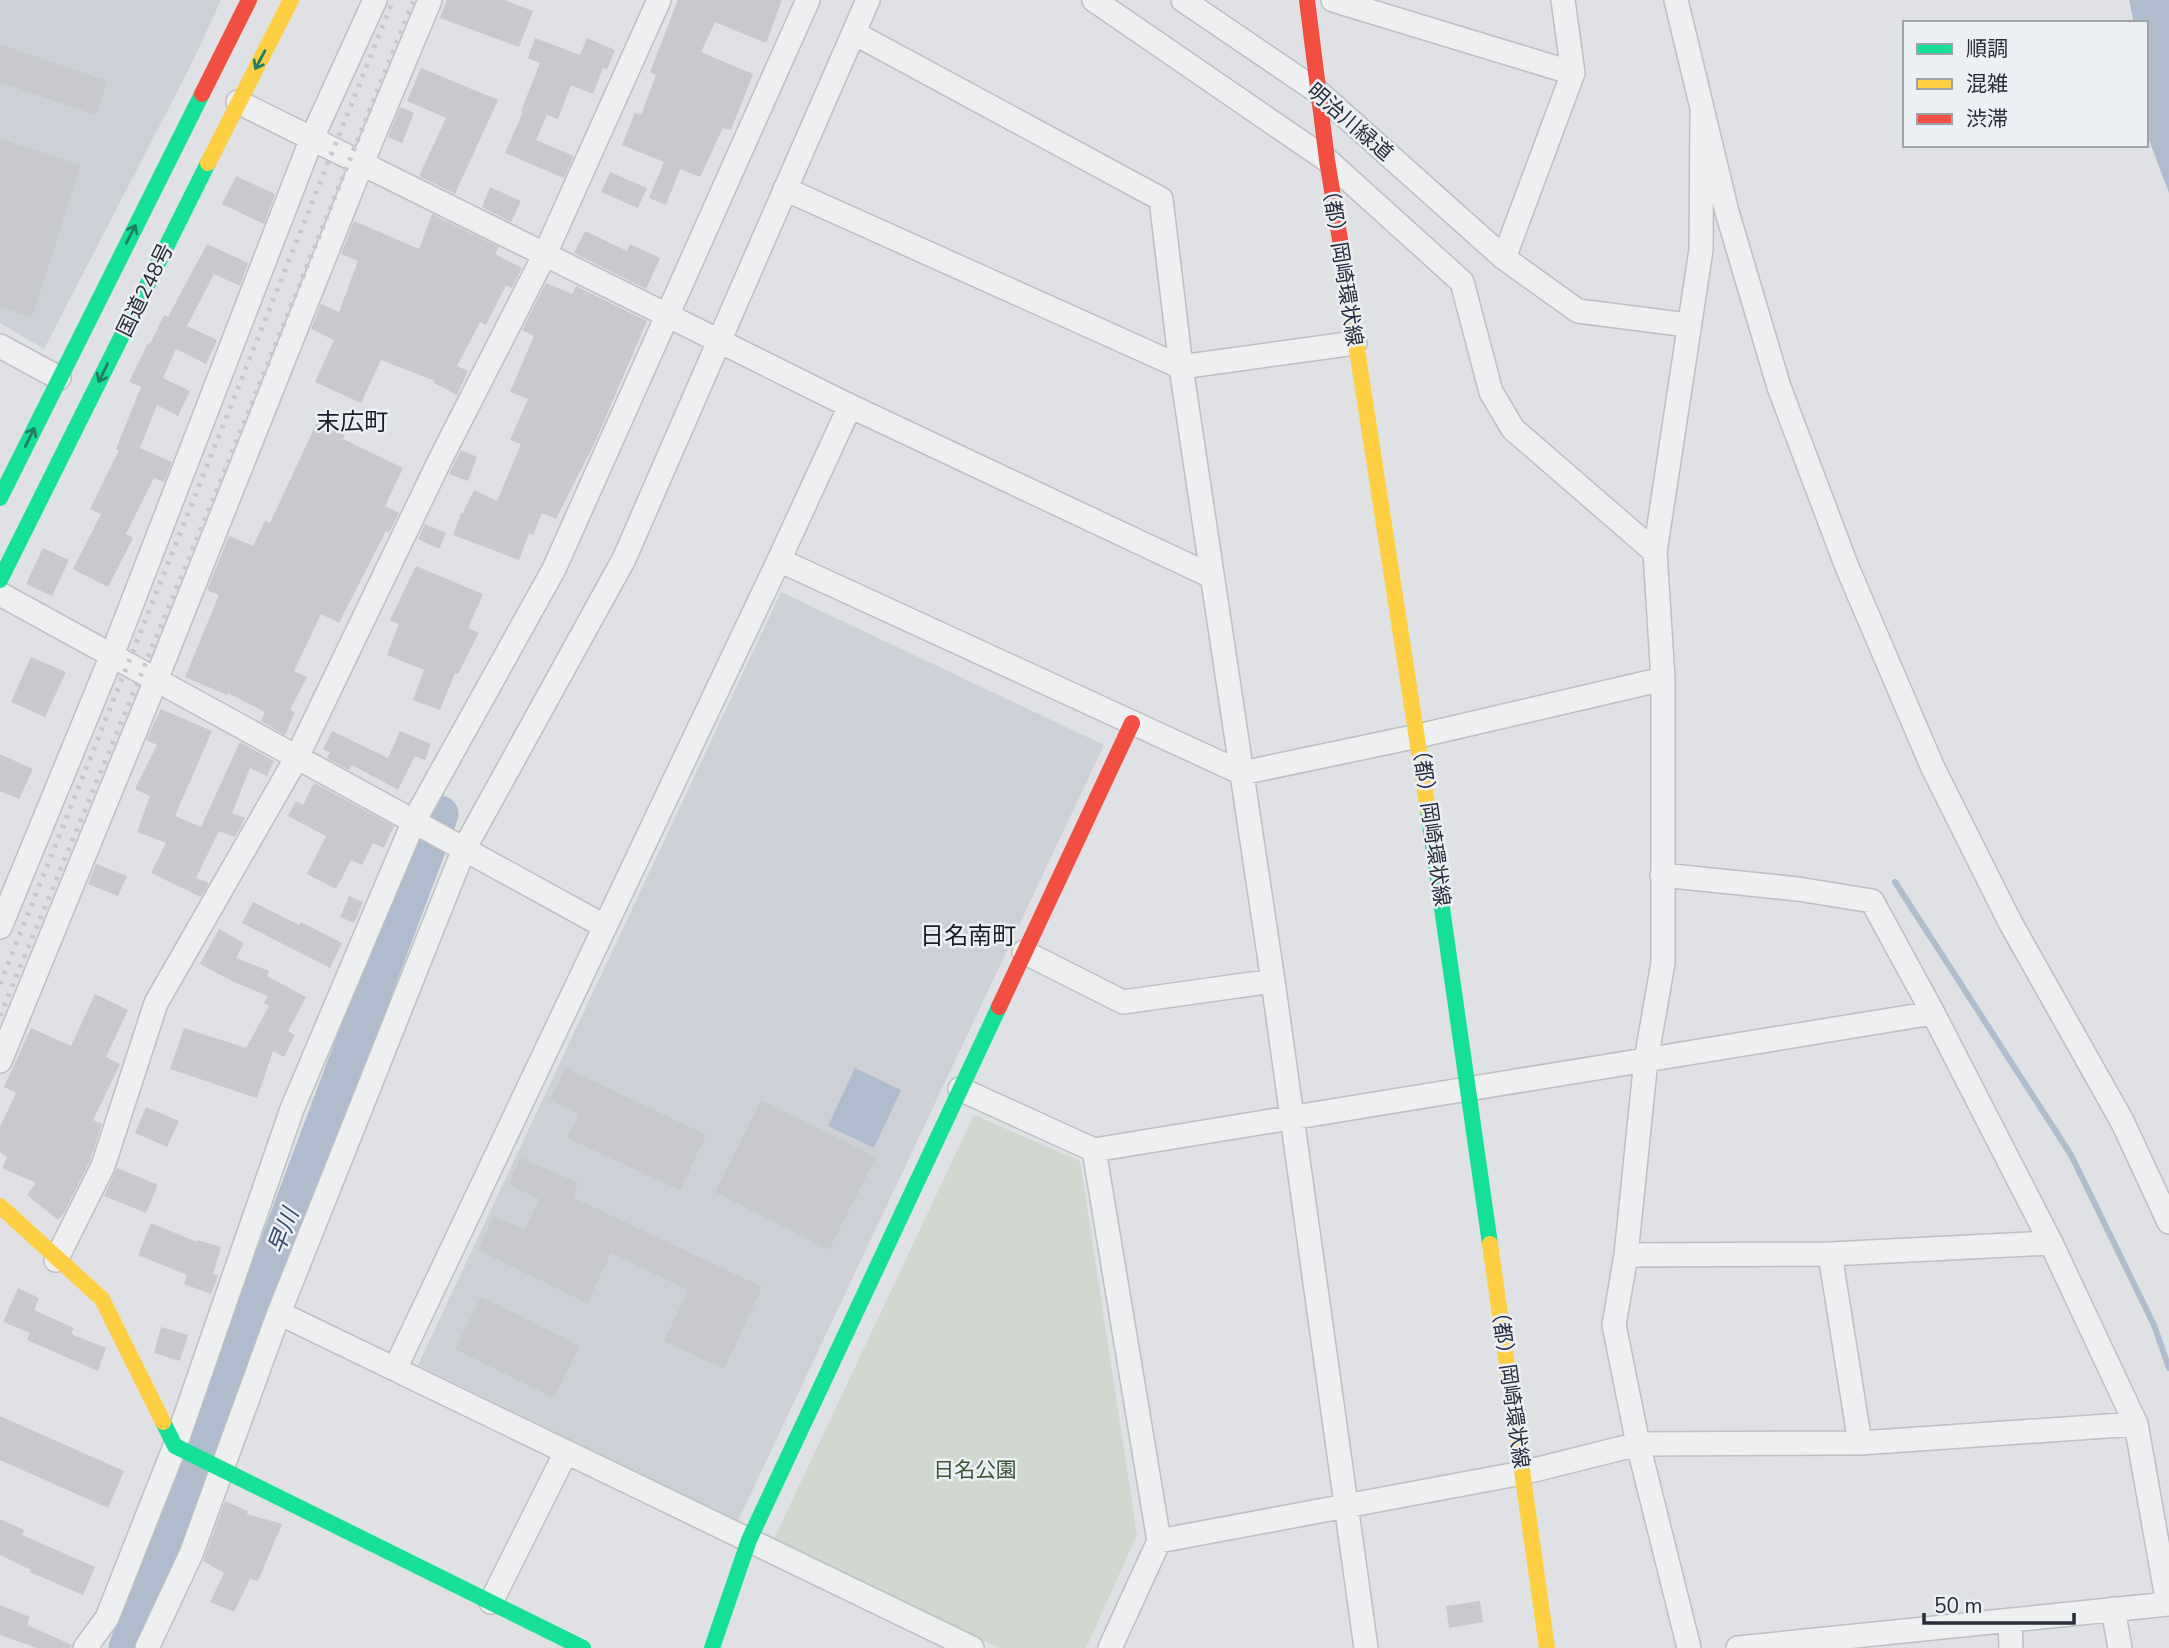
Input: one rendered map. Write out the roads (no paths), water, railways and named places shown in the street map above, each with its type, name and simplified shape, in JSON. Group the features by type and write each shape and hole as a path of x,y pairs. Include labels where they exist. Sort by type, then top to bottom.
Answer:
{"main road":[{"name":"国道248号","path":"0,498 249,0"},
{"name":"国道248号","path":"0,580 291,0"},
{"name":"（都）岡崎環状線","path":"1307,0 1326,160 1418,736 1546,1648"},
{"path":"712,1648 749,1540 1132,723"},
{"path":"0,1206 56,1260 102,1299 175,1446 583,1648"}],"street":[{"path":"0,927 112,655 312,138 374,0"},
{"path":"0,1061 430,0"},
{"path":"56,1260 103,1166 156,1003 297,757 440,460 545,254 659,0"},
{"path":"85,1648 107,1618 175,1446 292,1110 414,821 554,569 808,0"},
{"path":"147,1648 191,1554 279,1313 464,849 624,559 869,0"},
{"name":"明治川緑道","path":"1094,0 1326,160 1462,282 1492,392 1513,429 1655,552"},
{"name":"明治川緑道","path":"1183,0 1317,91 1504,258 1578,311 1688,325"},
{"path":"1333,0 1573,73"},
{"path":"1504,258 1573,73 1563,0"},
{"path":"1676,0 1727,212 1779,387 1847,567 1933,768 2010,922 2122,1121 2169,1222"},
{"path":"854,33 1161,199 1181,367 1273,981 1366,1648"},
{"path":"238,102 850,406 1211,576"},
{"path":"1689,1648 1638,1444 1614,1325 1626,1255 1646,1060 1662,963 1663,679 1655,552 1701,250 1702,113"},
{"path":"785,189 1181,367 1355,343"},
{"path":"0,346 59,378"},
{"path":"395,1369 850,406"},
{"path":"779,561 1242,773 1418,736 1663,679"},
{"path":"0,594 604,926"},
{"path":"1662,875 1798,889 1872,901 1933,1013 2051,1243 2136,1424 2168,1604 1738,1648"},
{"path":"1024,952 1123,1002 1273,981"},
{"path":"960,1089 1094,1150 1933,1013"},
{"path":"1094,1150 1159,1542 1110,1648"},
{"path":"1626,1255 1830,1254 2051,1243"},
{"path":"1830,1254 1860,1443"},
{"path":"279,1313 972,1648"},
{"path":"1159,1542 1522,1474 1638,1444 1860,1443 2136,1424"},
{"path":"491,1602 566,1452"},
{"path":"2113,1609 2120,1648"},
{"path":"2010,1620 2011,1648"}],"water":[{"path":"2129,0 2169,0 2169,193 2148,137 2148,21 2134,21"},
{"path":"855,1068 901,1090 874,1148 828,1126"}],"waterway":[{"name":"早川","path":"127,1648 440,814"},
{"path":"1895,882 2071,1155 2154,1325 2169,1368"}],"railway":[{"path":"0,984 393,0"},
{"path":"0,1016 211,505 414,0"}],"district":[{"name":"末広町","path":"352,422"},
{"name":"日名南町","path":"968,936"}],"park label":[{"name":"日名公園","path":"975,1470"}]}
